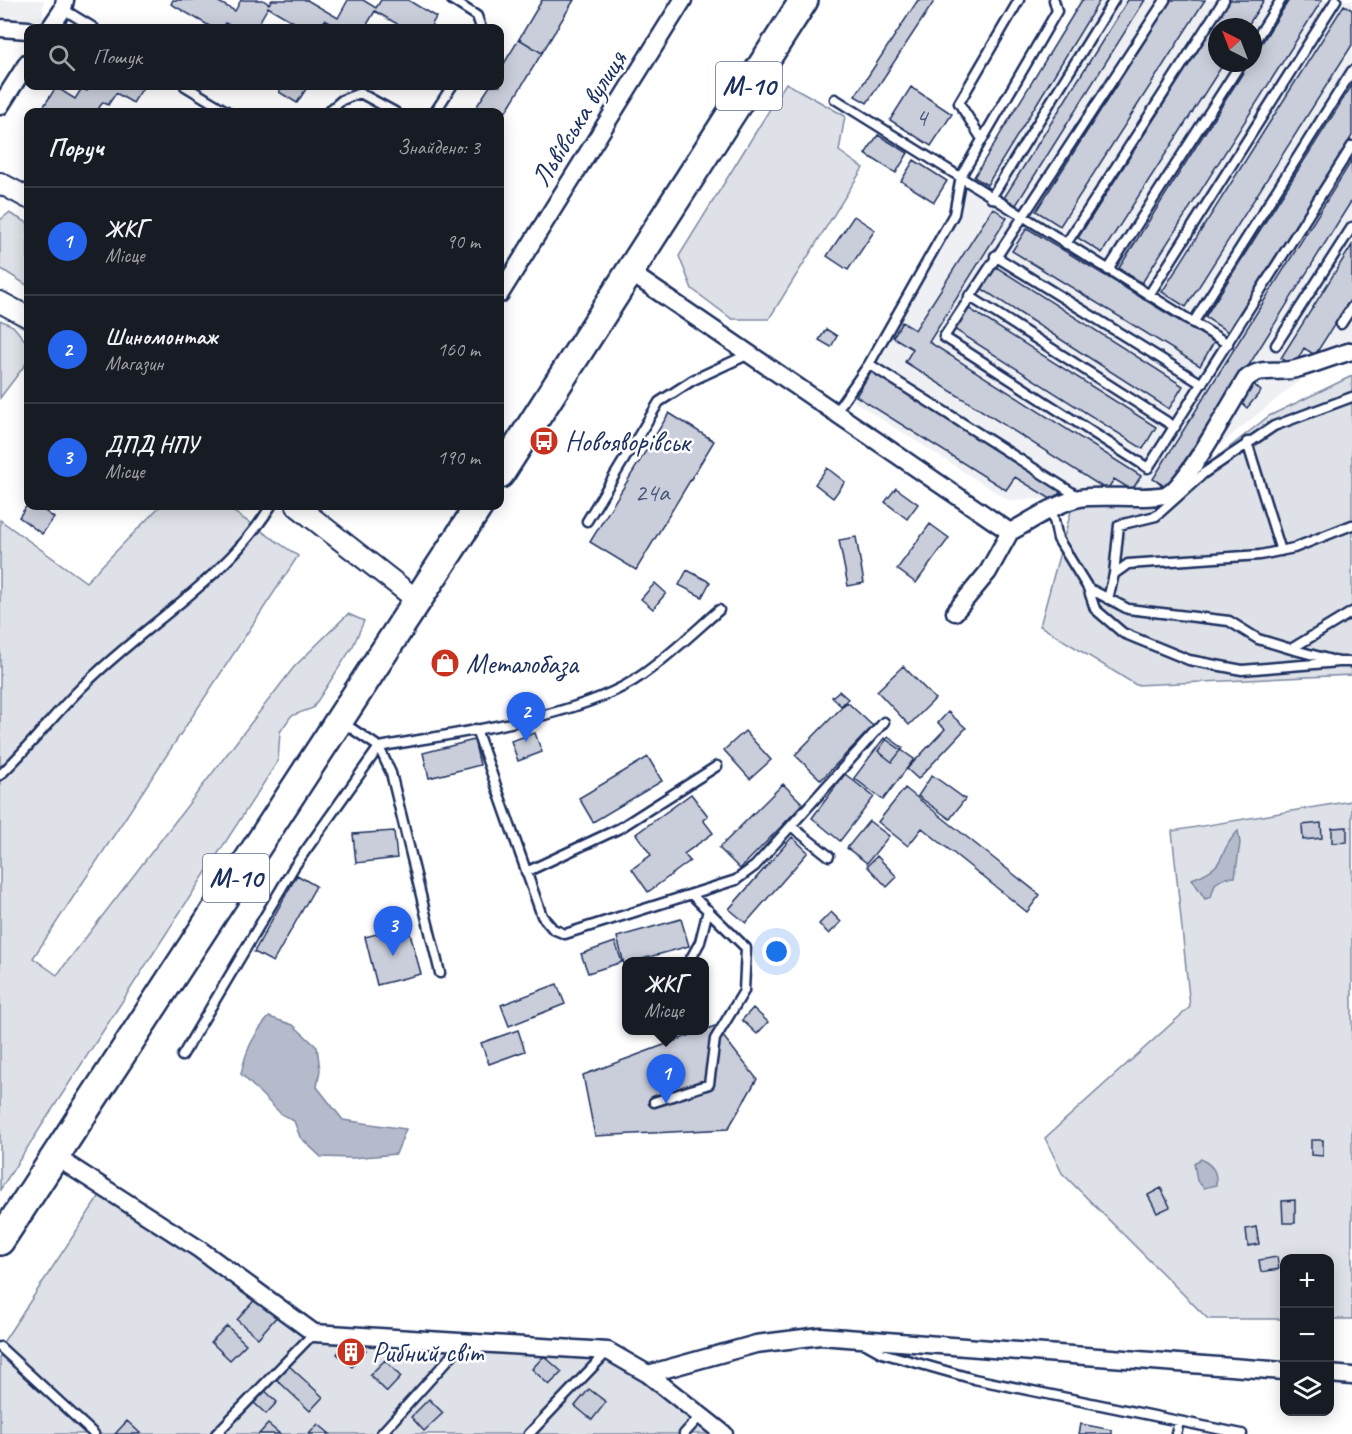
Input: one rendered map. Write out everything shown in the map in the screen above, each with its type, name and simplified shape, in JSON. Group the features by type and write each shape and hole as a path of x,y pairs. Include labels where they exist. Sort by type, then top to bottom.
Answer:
{"highway":[{"name":"М-10","path":"504,463 804,0"},
{"name":"М-10","path":"0,1240 476,510"}],"street":[{"name":"Львівська вулиця","path":"504,288 683,0"},
{"path":"52,24 64,4"},
{"path":"0,28 24,30"},
{"path":"0,106 24,68"},
{"path":"0,183 24,196"},
{"path":"628,271 1010,532"},
{"path":"0,302 24,315"},
{"path":"955,612 988,572 1010,532 1080,498 1140,495 1156,498 1172,492 1188,473 1246,379 1264,369 1293,370 1352,351"},
{"path":"302,510 417,600"},
{"path":"56,1157 199,1249 314,1333 608,1351 648,1374 702,1414 724,1434"},
{"path":"648,1374 756,1344 820,1336 1280,1371"},
{"path":"1334,1374 1352,1376"}],"lane":[{"path":"452,0 477,16 480,24"},
{"path":"982,140 959,103 1020,0"},
{"path":"835,414 869,364 954,214 961,176 1057,12 1054,0"},
{"path":"991,198 1114,0"},
{"path":"1165,0 944,337 1148,468 1352,146"},
{"path":"1066,244 1224,0"},
{"path":"1262,30 1281,0"},
{"path":"1149,295 1336,0"},
{"path":"64,4 89,24"},
{"path":"1193,323 1352,71"},
{"path":"1108,270 1235,72"},
{"path":"192,90 221,108"},
{"path":"438,108 449,90"},
{"path":"333,108 342,100 360,93 387,108"},
{"path":"835,99 1228,344"},
{"path":"1276,345 1352,227"},
{"path":"996,256 1202,384"},
{"path":"969,296 1175,426"},
{"path":"1341,324 1352,307"},
{"path":"587,521 659,402 693,380 748,354"},
{"path":"869,364 1080,498"},
{"path":"1108,599 1114,574 1119,525 1156,516 1191,483 1274,426 1352,397"},
{"path":"1248,442 1281,551"},
{"path":"0,775 27,750 83,685 234,554 268,510"},
{"path":"1053,510 1058,539 1088,588 1095,609 1123,633 1189,660 1242,670 1352,662"},
{"path":"1114,574 1128,564 1281,551 1352,525"},
{"path":"1088,588 1128,609 1229,621 1258,639 1340,662"},
{"path":"182,1056 294,867 380,747 536,716 600,697 641,676 719,610"},
{"path":"1291,649 1352,612"},
{"path":"339,720 380,747 391,773 440,973"},
{"path":"476,729 542,916 553,929 565,934 736,880 755,866 884,722"},
{"path":"526,872 620,828 717,766"},
{"path":"791,825 829,856"},
{"path":"654,1102 710,1084 715,1040 744,991 746,948 692,895"},
{"path":"692,957 700,942 708,910"},
{"path":"216,1434 314,1333"},
{"path":"859,1340 882,1353 974,1379 1219,1432 1242,1434"},
{"path":"381,1434 464,1342"},
{"path":"0,1347 94,1434"},
{"path":"529,1434 608,1351"},
{"path":"684,1434 702,1414"},
{"path":"1176,1434 1179,1422"}],"shaded area":[{"path":"0,0 44,0 42,21 0,17"},
{"path":"1080,0 1352,0 1352,355 1315,368 1159,494 1147,496 1008,500 853,401 964,192"},
{"path":"786,83 845,116 839,151 863,168 769,319 732,319 692,289 679,256"},
{"path":"9,213 24,221 24,283 0,268 0,220"},
{"path":"0,320 13,326 24,339 24,366 0,398"},
{"path":"1352,376 1352,675 1136,685 1040,626 1073,504 1145,504 1197,473 1269,416"},
{"path":"156,510 231,510 298,556 33,958 57,975 294,667 348,614 364,621 353,646 313,708 291,716 280,732 278,761 0,1190 0,520 86,582"},
{"path":"1352,801 1352,1319 1334,1319 1334,1254 1280,1254 1280,1319 1208,1319 1062,1173 1045,1138 1190,1007 1172,831"},
{"path":"104,1189 325,1341 624,1348 714,1434 0,1434 0,1347"}],"water":[{"path":"1238,831 1240,843 1235,877 1224,878 1215,884 1211,897 1205,899 1192,879 1218,864 1231,839"},
{"path":"269,1017 293,1025 317,1047 320,1070 317,1087 343,1120 406,1129 396,1154 352,1158 321,1157 300,1137 294,1121 281,1114 241,1074 251,1043"},
{"path":"1201,1159 1213,1169 1216,1185 1204,1188 1197,1181 1194,1163"}],"building":[{"path":"173,0 215,0 235,11 241,0 263,0 269,4 272,0 307,0 338,18 348,0 363,0 376,8 381,0 408,0 436,17 432,24 397,24 375,11 367,24 332,24 325,20 322,24 297,24 268,7 258,24 206,24 171,4"},
{"path":"542,0 574,0 542,53 519,39"},
{"path":"918,0 935,0 867,103 855,96"},
{"path":"1082,0 1100,0 987,185 974,177"},
{"path":"1128,0 1145,0 1016,205 1004,198"},
{"path":"1171,0 1205,0 1060,226 1036,211"},
{"path":"1230,0 1264,0 1253,18 1219,18"},
{"path":"1289,0 1322,0 1142,283 1119,268 1243,72 1262,72 1262,43"},
{"path":"1344,5 1352,10 1352,45 1186,307 1162,292"},
{"path":"1208,34 1208,72 1218,72 1102,253 1078,238"},
{"path":"519,39 542,53 504,115 504,108 476,108 487,90 504,90 504,63"},
{"path":"1352,85 1352,136 1228,332 1205,317"},
{"path":"911,87 952,114 931,146 890,120"},
{"path":"54,90 61,90 75,99 81,90 141,90 133,103 116,93 108,105 103,102 99,108 43,108"},
{"path":"280,90 305,90 297,103 279,92"},
{"path":"878,135 908,153 896,173 865,154"},
{"path":"914,160 947,181 934,202 901,181"},
{"path":"1352,160 1352,200 1171,490 1153,479"},
{"path":"993,208 1007,218 929,342 1141,476 1132,490 1114,479 1107,490 905,362 913,349 893,337 902,322 915,330"},
{"path":"854,216 875,230 848,270 827,256"},
{"path":"1027,228 1214,342 1200,366 1012,251"},
{"path":"1352,245 1352,297 1315,355 1304,348 1294,366 1281,358"},
{"path":"993,265 1183,386 1169,409 979,287"},
{"path":"968,308 1156,427 1143,449 954,329"},
{"path":"826,329 837,336 831,347 819,340"},
{"path":"872,370 1062,489 1054,501 1015,477 1006,490 856,396"},
{"path":"1252,383 1261,391 1247,408 1238,400"},
{"path":"669,413 714,441 636,570 590,542"},
{"path":"827,468 845,482 833,498 815,484"},
{"path":"896,488 918,504 907,519 885,502"},
{"path":"24,510 43,510 54,518 42,534 19,517"},
{"path":"930,524 949,538 916,583 897,569"},
{"path":"856,537 864,583 848,586 839,540"},
{"path":"687,570 710,582 702,597 679,585"},
{"path":"655,583 666,593 653,609 641,599"},
{"path":"903,666 935,699 909,725 877,691"},
{"path":"839,691 848,699 841,706 832,697"},
{"path":"847,702 873,726 821,780 795,755"},
{"path":"948,712 966,728 918,779 907,769 945,729 938,723"},
{"path":"745,731 771,760 750,779 724,750"},
{"path":"535,733 542,752 518,761 511,741"},
{"path":"888,737 903,748 892,762 878,751"},
{"path":"884,738 914,759 883,800 854,778"},
{"path":"474,740 480,765 429,778 423,753"},
{"path":"648,757 662,781 593,822 579,798"},
{"path":"845,774 874,797 840,841 812,818"},
{"path":"932,775 965,799 950,819 918,796"},
{"path":"783,784 803,804 740,869 719,848"},
{"path":"905,788 1040,895 1027,912 922,828 908,846 878,822"},
{"path":"691,794 708,816 703,820 713,833 684,854 690,861 648,892 632,869 651,855 636,834"},
{"path":"869,821 889,836 867,863 847,848"},
{"path":"1321,823 1322,838 1303,840 1302,825"},
{"path":"1347,827 1347,842 1332,843 1332,828"},
{"path":"394,831 397,858 356,863 353,834"},
{"path":"792,837 808,852 746,923 729,909"},
{"path":"877,856 897,877 887,887 867,866"},
{"path":"297,875 316,886 273,962 254,952"},
{"path":"831,912 841,922 829,934 819,924"},
{"path":"681,919 689,946 649,957 622,957 617,937"},
{"path":"408,926 421,974 377,985 365,937"},
{"path":"615,942 622,962 588,973 581,954"},
{"path":"557,984 565,1004 509,1026 501,1005"},
{"path":"753,1008 768,1022 757,1034 742,1020"},
{"path":"715,1026 757,1079 728,1129 595,1136 583,1075 691,1035 709,1035 709,1028"},
{"path":"518,1030 525,1051 489,1064 481,1043"},
{"path":"1311,1140 1323,1140 1323,1156 1311,1155"},
{"path":"1161,1188 1170,1207 1157,1213 1148,1195"},
{"path":"1295,1200 1295,1223 1283,1223 1282,1201"},
{"path":"1256,1227 1259,1244 1248,1246 1246,1229"},
{"path":"1277,1257 1279,1269 1261,1272 1259,1260"},
{"path":"258,1296 279,1314 258,1338 237,1320"},
{"path":"227,1326 246,1344 230,1360 211,1342"},
{"name":"Рибний світ","path":"351,1338 366,1350 352,1367 337,1354"},
{"path":"544,1356 562,1372 549,1385 532,1369"},
{"path":"385,1360 401,1377 387,1392 370,1375"},
{"path":"287,1364 323,1397 310,1411 274,1377"},
{"path":"262,1388 277,1402 266,1414 251,1400"},
{"path":"589,1389 606,1402 592,1420 575,1406"},
{"path":"429,1399 443,1413 424,1431 411,1417"},
{"path":"127,1421 140,1433 115,1434"},
{"path":"268,1424 280,1434 259,1434"},
{"path":"318,1424 330,1434 309,1434"},
{"path":"1081,1424 1112,1430 1112,1434 1079,1434"}],"place":[{"name":"Новояворівськ","path":"544,441"},
{"name":"Металобаза","path":"445,663"},
{"name":"Шиномонтаж","path":"526,742"},
{"name":"ДПД НПУ","path":"393,956"},
{"name":"ЖКГ","path":"666,1104"},
{"name":"Рибний світ","path":"351,1352"}]}
